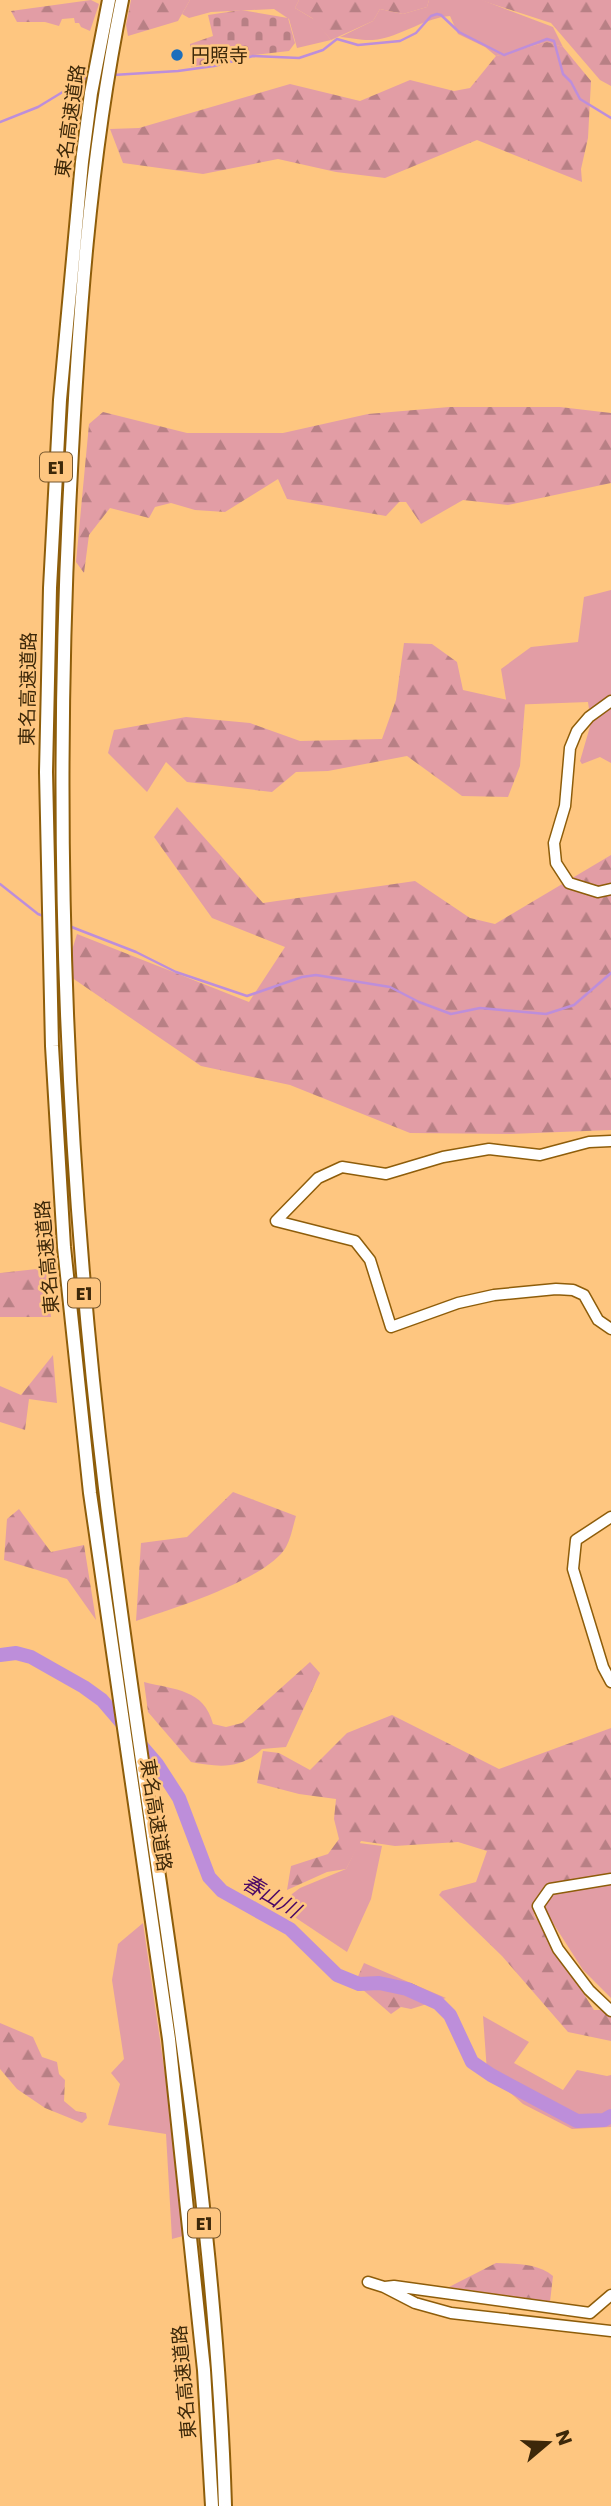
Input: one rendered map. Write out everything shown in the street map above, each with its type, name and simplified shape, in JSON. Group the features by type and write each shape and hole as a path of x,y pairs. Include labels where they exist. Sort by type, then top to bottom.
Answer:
{"highway":[{"name":"東名高速道路","path":"109,0 112,14 86,245 74,406 65,587 61,771 65,973 79,1245 100,1453 161,1941 204,2370 212,2506"},
{"name":"東名高速道路","path":"122,0 112,14 91,93 59,413 50,588 46,772 50,974 64,1247 90,1493 106,1611 201,2195 219,2396 225,2506"}],"street":[{"path":"611,701 583,724 570,748 565,806 554,843 556,863 569,883 598,892 611,889"},
{"path":"611,1141 589,1142 540,1155 489,1149 443,1157 386,1174 342,1167 318,1178 276,1220 355,1241 370,1260 391,1328 458,1303 494,1295 556,1289 573,1290 584,1295 598,1320 611,1329"},
{"path":"611,1517 576,1540 573,1569 603,1667 611,1682"},
{"path":"611,1879 550,1889 538,1906 558,1949 589,1990 611,2011"},
{"path":"368,2282 415,2303 451,2313 611,2331"},
{"path":"384,2287 394,2286 590,2313 611,2295"}],"green space":[{"path":"91,0 99,4 90,31 75,23 74,18 62,19 59,26 45,22 17,22 11,11"},
{"path":"131,0 190,0 178,21 128,36 126,25"},
{"path":"190,0 299,0 295,8 315,20 331,40 297,48 289,19 274,9 211,12 189,18 182,14"},
{"path":"299,0 429,0 427,7 403,14 380,9 373,21 331,40 312,18 295,8"},
{"path":"429,0 482,0 553,27 563,47 547,42 496,56 485,47 458,34 450,16 380,39 340,37 373,21 380,9 403,14 427,7"},
{"path":"480,0 611,0 611,86 600,80 551,23"},
{"path":"241,10 288,18 295,43 289,51 245,56 191,67 190,44 213,36 208,15"},
{"path":"547,42 563,47 591,81 588,138 581,169 582,182 477,140 385,178 336,172 278,159 203,174 123,163 110,129 139,128 290,84 360,101 410,80 454,91 470,88 496,56"},
{"path":"449,407 560,407 611,413 611,483 508,505 463,500 421,524 406,502 399,502 386,516 287,499 278,479 225,512 195,510 171,503 155,507 149,518 110,508 89,535 84,573 76,562 89,424 103,412 187,433 283,433 368,414"},
{"path":"611,590 611,763 600,757 582,764 580,761 591,723 588,702 507,705 501,669 531,647 578,642 584,597"},
{"path":"404,643 432,644 457,662 463,690 525,704 520,766 508,797 462,796 407,756 328,771 296,772 272,792 187,782 166,762 147,792 108,753 114,730 186,717 250,723 300,741 382,739 396,700"},
{"path":"177,807 263,903 415,881 470,918 495,924 611,855 611,1130 510,1134 410,1133 290,1085 201,1066 65,973 77,934 249,1002 285,947 212,918 154,837"},
{"path":"46,1268 51,1317 0,1317 0,1273"},
{"path":"53,1355 57,1403 29,1399 25,1430 0,1422 0,1386 21,1395"},
{"path":"233,1492 296,1516 286,1547 276,1559 260,1570 218,1592 136,1621 141,1543 187,1537"},
{"path":"19,1509 51,1552 84,1545 96,1620 67,1579 4,1560 7,1519"},
{"path":"310,1662 320,1673 286,1747 262,1749 237,1764 220,1766 191,1762 148,1712 144,1682 195,1697 209,1712 213,1724 226,1727 242,1723"},
{"path":"392,1715 499,1769 611,1728 611,1873 549,1886 534,1915 594,2010 611,2010 611,2041 568,2032 502,1956 439,1895 442,1891 476,1882 487,1851 458,1842 395,1846 361,1841 346,1869 327,1872 287,1890 291,1866 328,1854 339,1839 334,1819 336,1799 299,1794 257,1783 263,1751 279,1753 310,1770 347,1733"},
{"path":"359,1843 382,1846 371,1899 347,1952 284,1910 292,1894 300,1888 346,1869"},
{"path":"611,1879 611,1998 583,1970 544,1909 549,1896"},
{"path":"143,1923 181,2184 183,2236 172,2239 166,2134 108,2125 120,2084 111,2073 124,2059 112,1980 118,1944"},
{"path":"364,1963 446,1998 411,2009 401,2007 391,2014 355,1983"},
{"path":"483,2016 529,2042 514,2063 563,2090 577,2070 611,2075 611,2127 572,2129 523,2104 487,2072"},
{"path":"0,2023 33,2037 42,2057 57,2062 59,2074 65,2080 64,2101 76,2111 86,2113 87,2118 82,2123 45,2108 17,2089 0,2069"},
{"path":"496,2263 533,2266 553,2276 550,2302 449,2287"}],"waterway":[{"path":"113,75 178,71 214,66 253,56 299,58 323,50 337,39 358,45 400,41 416,33 431,16 437,14 459,32 504,55 547,39 554,41 563,74 571,82 580,99 611,118"},
{"path":"0,122 38,107 89,76"},
{"path":"0,884 38,914 46,917"},
{"path":"69,926 136,952 176,972 247,996 302,977 316,975 390,987 451,1014 480,1008 546,1014 574,1005 611,973"},
{"name":"春山川","path":"0,1655 16,1653 31,1657 102,1700 157,1764 179,1798 209,1877 222,1891 290,1929 337,1975 359,1984 379,1983 407,1989 438,2003 450,2015 472,2062 491,2075 577,2121 604,2120 611,2116"}],"place":[{"name":"円照寺","path":"177,55"}]}
